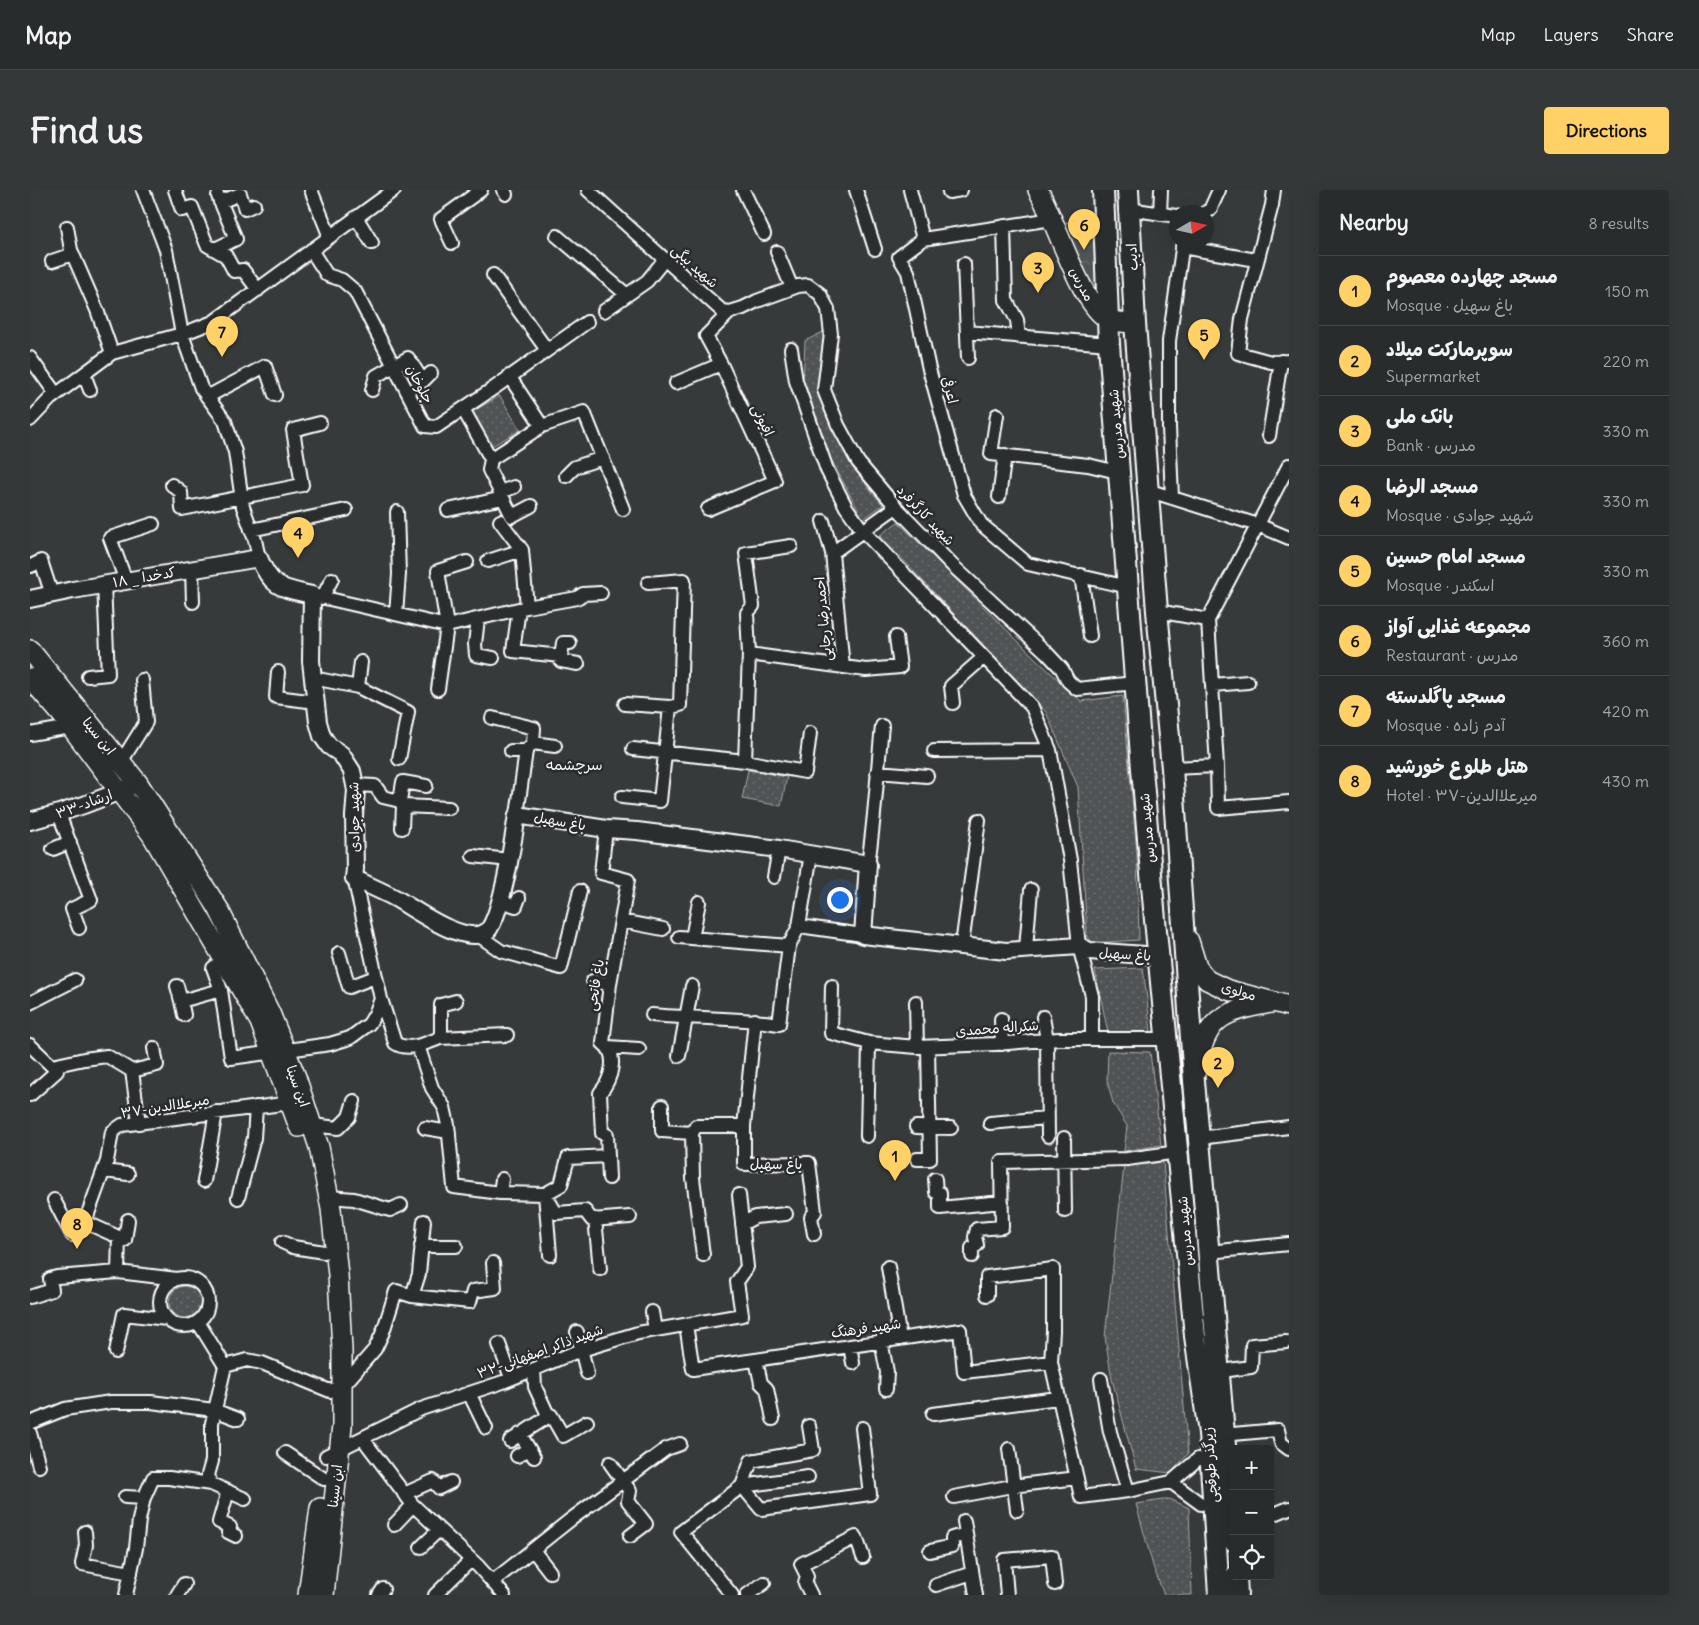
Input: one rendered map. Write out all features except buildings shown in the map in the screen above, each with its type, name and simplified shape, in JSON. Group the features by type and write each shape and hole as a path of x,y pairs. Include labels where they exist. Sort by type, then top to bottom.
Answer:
{"main road":[{"name":"مدرس","path":"1038,190 1087,296 1096,310 1108,320"},
{"name":"ادیب","path":"1103,190 1108,320"},
{"name":"ادیب","path":"1129,199 1135,323"},
{"path":"1108,320 1135,323"},
{"name":"شهید مدرس","path":"1108,320 1135,683 1195,1336"},
{"name":"شهید مدرس","path":"1135,323 1156,611 1172,768 1194,1081 1216,1336"},
{"name":"ابن سینا","path":"30,650 138,782 218,908 231,953"},
{"name":"ابن سینا","path":"30,678 71,727 152,835 270,1013 290,1103 306,1147 319,1203 331,1354 342,1426 324,1479 314,1594"},
{"name":"مولوی","path":"1183,921 1196,967 1207,980 1228,990 1283,1004"},
{"path":"1225,1016 1217,1008 1218,996 1228,990"},
{"name":"مولوی","path":"1194,1081 1201,1047 1212,1025 1225,1016 1245,1008 1283,1004"},
{"name":"ابن سینا","path":"278,1051 296,1078 312,1125 329,1197 338,1275 342,1350 336,1389"},
{"path":"1195,1336 1196,1436 1205,1595"},
{"name":"زیرگذر طوقچی","path":"1195,1336 1208,1433 1219,1595"},
{"path":"1216,1336 1235,1441"},
{"name":"زیرگذر طوقچی","path":"1216,1336 1233,1535"},
{"name":"ابن سینا","path":"314,1594 333,1453"},
{"path":"1236,1580 1237,1595"},
{"path":"1249,1580 1250,1595"}],"street":[{"path":"143,190 166,250 182,334 201,388 225,421 235,452 241,498 259,558 273,583 284,589 447,626 523,608 577,598 583,594 601,593"},
{"path":"174,190 182,210 192,207 207,246 226,256 234,272 243,270 258,290"},
{"path":"310,190 330,237"},
{"path":"30,420 56,394 112,353 182,334 213,322 394,190"},
{"path":"452,243 441,219 481,190"},
{"name":"شهید بیگی","path":"588,190 722,311 730,312"},
{"path":"743,190 764,234"},
{"path":"856,190 875,249"},
{"path":"910,190 922,239"},
{"path":"949,190 949,192 961,190"},
{"path":"1160,214 1161,190"},
{"path":"1212,205 1218,190"},
{"path":"1269,436 1285,361 1271,362 1238,353 1242,319 1272,205 1274,190"},
{"path":"214,250 236,239 219,199 240,194 245,209 254,205"},
{"path":"1129,199 1160,214 1169,215"},
{"path":"356,217 372,243"},
{"name":"اعرفی","path":"1052,219 922,239 899,257 908,272 929,369 964,495 981,524 1028,564 1128,587"},
{"path":"1004,226 1006,300 1017,320 1018,337"},
{"path":"67,227 73,254 97,310 112,353"},
{"path":"558,236 626,294"},
{"name":"جلوخان","path":"311,250 327,275 342,280 355,291 425,426 436,427 588,322"},
{"path":"1172,498 1169,427 1169,341 1181,250"},
{"path":"1207,250 1256,260"},
{"path":"730,312 794,287 777,252"},
{"path":"52,260 73,254"},
{"path":"604,311 647,281 665,259"},
{"path":"964,264 968,358"},
{"path":"493,275 547,350"},
{"name":"شهید کارگرفرد","path":"794,287 808,285 820,294 828,309 831,334 824,390 838,425 858,462 896,507 952,565 1062,668 1068,681 1077,689 1135,683"},
{"name":"افیونی","path":"708,509 775,481 721,364 706,336 730,312"},
{"path":"967,332 1109,344"},
{"path":"791,349 796,380 827,470 846,507 863,531 1032,708 1050,750 1070,860 1079,946 1092,996 1092,1039"},
{"path":"30,358 56,394"},
{"path":"372,390 376,376 408,358 422,381 430,373"},
{"path":"676,383 721,364"},
{"path":"207,397 265,366 275,395"},
{"path":"84,374 90,390"},
{"path":"509,376 542,426"},
{"path":"463,409 491,459 489,470 512,516 531,506"},
{"path":"491,459 542,426 584,412 623,509"},
{"path":"997,415 991,454 1088,464 1109,470 1119,470"},
{"path":"172,485 181,492 182,509 302,485 293,430 320,423"},
{"path":"999,497 1005,455"},
{"path":"566,476 575,467 603,458"},
{"path":"1289,465 1208,620 1213,685 1218,808 1289,802"},
{"path":"448,510 501,495 514,488"},
{"path":"1147,490 1258,525 1289,538"},
{"path":"832,553 896,507"},
{"path":"252,530 346,510"},
{"path":"396,614 399,574 397,512"},
{"path":"500,521 522,550 523,608 513,651 561,656"},
{"name":"احمدرضا رجایی","path":"750,654 843,666 832,553 823,521"},
{"path":"126,581 110,538 153,524"},
{"path":"745,761 750,654 746,613 753,606 746,553 791,546"},
{"path":"488,562 522,550"},
{"name":"۱۸ _ کدخدا","path":"30,599 104,584 259,558"},
{"path":"31,566 41,561 52,595"},
{"path":"438,689 447,626 438,571 467,562"},
{"path":"192,569 192,602"},
{"path":"1081,575 1090,636"},
{"path":"317,596 332,579"},
{"path":"625,704 670,707 680,705 684,580 648,583"},
{"path":"88,676 108,674 104,584"},
{"name":"شهید جوادی","path":"317,596 311,661 318,722 322,736 329,746 341,754 352,771 355,785 354,878 375,977 395,1043 399,1046 418,1046 440,1038 508,1035"},
{"path":"1156,611 1208,620"},
{"path":"478,619 475,644 476,654 493,658"},
{"path":"843,666 866,670 900,667 896,636"},
{"path":"570,643 563,643 561,661 578,664"},
{"path":"953,703 951,686 984,657"},
{"path":"358,687 361,662"},
{"path":"278,672 276,697 316,702"},
{"path":"313,678 358,687 408,712 398,759"},
{"path":"121,762 146,722 142,680"},
{"path":"1213,685 1248,682"},
{"path":"622,797 660,801 670,707"},
{"path":"492,718 534,728 517,815"},
{"path":"799,926 864,935 868,864 875,815 882,726"},
{"path":"30,734 71,727"},
{"path":"634,749 666,754 745,761 805,772 810,733"},
{"path":"511,751 529,747 554,746"},
{"path":"934,751 1050,750"},
{"path":"1172,768 1217,766"},
{"path":"877,772 927,776"},
{"name":"۳۳-ارشاد","path":"30,822 60,814 118,792 138,782"},
{"path":"402,828 403,782 426,786"},
{"path":"355,785 375,786 383,797 402,803 449,808"},
{"path":"60,814 92,900 72,909 79,928"},
{"name":"باغ سهیل","path":"478,935 485,933 492,927 500,901 517,815 606,829 779,848 868,864"},
{"path":"962,945 979,820"},
{"name":"باغ فاتحی","path":"606,829 601,872 628,880 610,984 603,1043 608,1047 613,1060 607,1085 600,1093 602,1133 607,1135 609,1178"},
{"path":"52,849 70,842"},
{"path":"774,877 779,848"},
{"path":"652,1015 755,1020 779,1024 789,946 799,926 811,854"},
{"path":"473,856 509,860"},
{"path":"354,878 453,931 478,935 501,951 561,968 580,891"},
{"path":"1026,948 1031,890"},
{"path":"500,901 516,906 519,898"},
{"path":"699,902 685,938 789,946"},
{"path":"621,921 663,929"},
{"name":"باغ سهیل","path":"864,935 1006,951 1026,948 1079,946 1090,951 1159,956"},
{"path":"231,953 212,968 222,990 231,1058 330,1044 350,1038 369,1024 381,999"},
{"path":"339,953 349,987 375,977"},
{"path":"30,1003 75,980"},
{"path":"593,981 610,984"},
{"path":"177,986 184,1015"},
{"path":"679,1056 692,986"},
{"name":"شکراله محمدی","path":"832,986 830,1032 869,1043 922,1047 1002,1044 1046,1040 1167,1039"},
{"path":"181,1001 222,990"},
{"path":"440,1038 441,1005 456,1002"},
{"path":"916,1002 922,1047 930,1159 917,1160"},
{"path":"1043,1017 1046,1040 1048,1136"},
{"path":"1001,1019 1002,1044"},
{"name":"باغ سهیل","path":"755,1020 744,1126 744,1164 809,1164 815,1212 811,1217 814,1234"},
{"path":"868,1136 869,1043"},
{"path":"30,1045 57,1071 30,1095"},
{"path":"418,1046 432,1088 444,1107 449,1132 454,1187 500,1193 546,1194 561,1185 568,1158 608,1156"},
{"path":"608,1047 640,1049"},
{"path":"52,1066 107,1056 132,1071 157,1064 154,1048"},
{"path":"132,1071 140,1123"},
{"path":"312,1125 338,1128 349,1117 354,1101"},
{"name":"۳۷-میرعلاالدین","path":"85,1222 107,1161 112,1132 122,1125 290,1103"},
{"path":"662,1106 662,1131 692,1133"},
{"path":"238,1198 254,1138 256,1107"},
{"path":"204,1180 216,1112"},
{"path":"990,1123 1047,1118"},
{"path":"703,1255 693,1178 692,1133 696,1126 744,1126"},
{"path":"916,1127 951,1128"},
{"path":"1199,1138 1289,1127"},
{"path":"425,1128 449,1132"},
{"path":"1064,1138 1065,1211"},
{"path":"972,1256 972,1248 977,1245 975,1237 977,1229 1002,1226 1001,1162 1127,1159 1178,1152"},
{"path":"104,1171 128,1174"},
{"path":"500,1193 502,1178"},
{"path":"935,1179 936,1192 940,1193 940,1208 1002,1202"},
{"path":"546,1194 556,1213 584,1211 592,1220 630,1217"},
{"path":"546,1194 550,1254"},
{"name":"۳۲-شهید ذاکر اصفهانی","path":"333,1453 421,1409 511,1378 581,1350 638,1333 742,1315 737,1282 747,1267 739,1195"},
{"path":"329,1197 354,1199 390,1210 401,1205"},
{"path":"54,1200 72,1235 77,1226 85,1222 125,1240 128,1220"},
{"path":"742,1224 755,1217 786,1214"},
{"path":"595,1219 600,1269"},
{"path":"412,1296 419,1274 424,1221"},
{"path":"118,1272 120,1237"},
{"path":"282,1242 293,1247 324,1252"},
{"path":"1209,1252 1289,1244"},
{"path":"421,1246 456,1246"},
{"path":"225,1366 247,1360 262,1363 336,1389 375,1348 383,1332 396,1291 412,1296 470,1302 473,1291 496,1288 492,1263"},
{"path":"888,1267 900,1339"},
{"path":"987,1295 987,1277 1053,1269 1051,1362 1081,1497 1128,1491 1171,1482 1198,1459"},
{"path":"30,1297 48,1295 52,1290 50,1279 57,1277 118,1272 192,1280 199,1283 207,1295 208,1303 203,1317 190,1326 174,1324 167,1319 163,1312 161,1296 170,1283 177,1279"},
{"path":"652,1312 655,1330"},
{"path":"116,1352 124,1314 167,1319"},
{"path":"198,1322 225,1366 212,1422 212,1461 208,1475 211,1484"},
{"name":"شهید فرهنگ","path":"686,1324 693,1369 960,1330 964,1372 1051,1362"},
{"path":"577,1332 587,1373"},
{"path":"881,1341 886,1372 886,1389"},
{"path":"1222,1372 1251,1367 1252,1345 1286,1342"},
{"path":"499,1344 511,1378"},
{"path":"850,1346 853,1363"},
{"path":"756,1360 761,1383 767,1389 773,1419"},
{"path":"534,1369 535,1387 548,1417"},
{"path":"1101,1379 1110,1432 1128,1491"},
{"path":"470,1393 486,1428"},
{"path":"933,1414 1058,1398"},
{"path":"30,1424 65,1409 111,1402 151,1402 214,1410 238,1419"},
{"path":"517,1456 531,1453 515,1437 551,1415 563,1436 587,1422"},
{"path":"742,1486 751,1461 813,1450 809,1426"},
{"path":"742,1486 761,1509 870,1494 862,1428"},
{"path":"1235,1441 1278,1430 1281,1443 1289,1449"},
{"path":"30,1433 39,1466"},
{"path":"362,1439 413,1505 471,1560 499,1591 533,1550 666,1449 680,1444"},
{"path":"1009,1449 1012,1486 1017,1510"},
{"path":"285,1453 324,1479"},
{"path":"610,1463 630,1491 628,1501 646,1524 630,1536"},
{"path":"732,1595 681,1532 742,1486 808,1477"},
{"path":"126,1595 144,1498 153,1478 169,1478 211,1484 245,1499"},
{"path":"954,1497 1012,1486 1077,1478"},
{"path":"404,1494 432,1481 439,1488 451,1482"},
{"path":"1171,1482 1201,1504"},
{"path":"228,1491 219,1522 230,1527 228,1532 236,1536"},
{"path":"125,1497 144,1498"},
{"path":"394,1525 413,1505"},
{"path":"1276,1514 1289,1508"},
{"path":"964,1521 976,1595"},
{"path":"421,1547 439,1530"},
{"path":"85,1532 86,1545 82,1564 130,1573"},
{"path":"930,1550 952,1546 952,1538 966,1534"},
{"path":"811,1595 804,1583 807,1576 801,1564 856,1537 863,1557"},
{"path":"533,1550 550,1572"},
{"path":"1007,1595 1004,1560 1052,1556 1055,1584"},
{"path":"435,1595 471,1560"},
{"path":"936,1585 972,1574"},
{"path":"748,1595 764,1583"},
{"path":"177,1595 184,1584"}],"green space":[{"path":"1097,219 1101,301 1096,299 1060,223"},
{"path":"827,330 820,394 837,433 867,486 883,505 863,519 824,446 803,386 805,341"},
{"path":"500,396 520,430 492,446 472,412"},
{"path":"898,522 1081,701 1123,696 1137,854 1139,940 1092,943 1087,935 1078,787 1046,712 880,535"},
{"path":"748,770 787,777 781,806 742,799"},
{"path":"1143,968 1151,1032 1108,1033 1095,970"},
{"path":"1108,1051 1150,1052 1161,1145 1124,1151 1127,1126 1113,1103 1107,1080"},
{"path":"1163,1162 1188,1454 1171,1473 1136,1469 1112,1379 1105,1337 1124,1166"},
{"path":"185,1286 191,1287 196,1291 200,1296 200,1308 196,1313 191,1317 185,1318 179,1317 174,1313 170,1308 169,1302 170,1296 174,1291 179,1287"},
{"path":"1170,1499 1189,1508 1192,1595 1164,1595 1153,1566 1136,1504"}],"place":[{"name":"مجموعه غذایی آواز","path":"1084,250"},
{"name":"بانک ملی","path":"1038,293"},
{"name":"مسجد پاگلدسته","path":"222,357"},
{"name":"مسجد امام حسین","path":"1204,360"},
{"name":"مسجد الرضا","path":"298,558"},
{"name":"سوپرمارکت میلاد","path":"1218,1088"},
{"name":"مسجد چهارده معصوم","path":"895,1181"},
{"name":"هتل طلوع خورشید","path":"77,1249"}],"district":[{"name":"سرچشمه","path":"574,765"}]}
